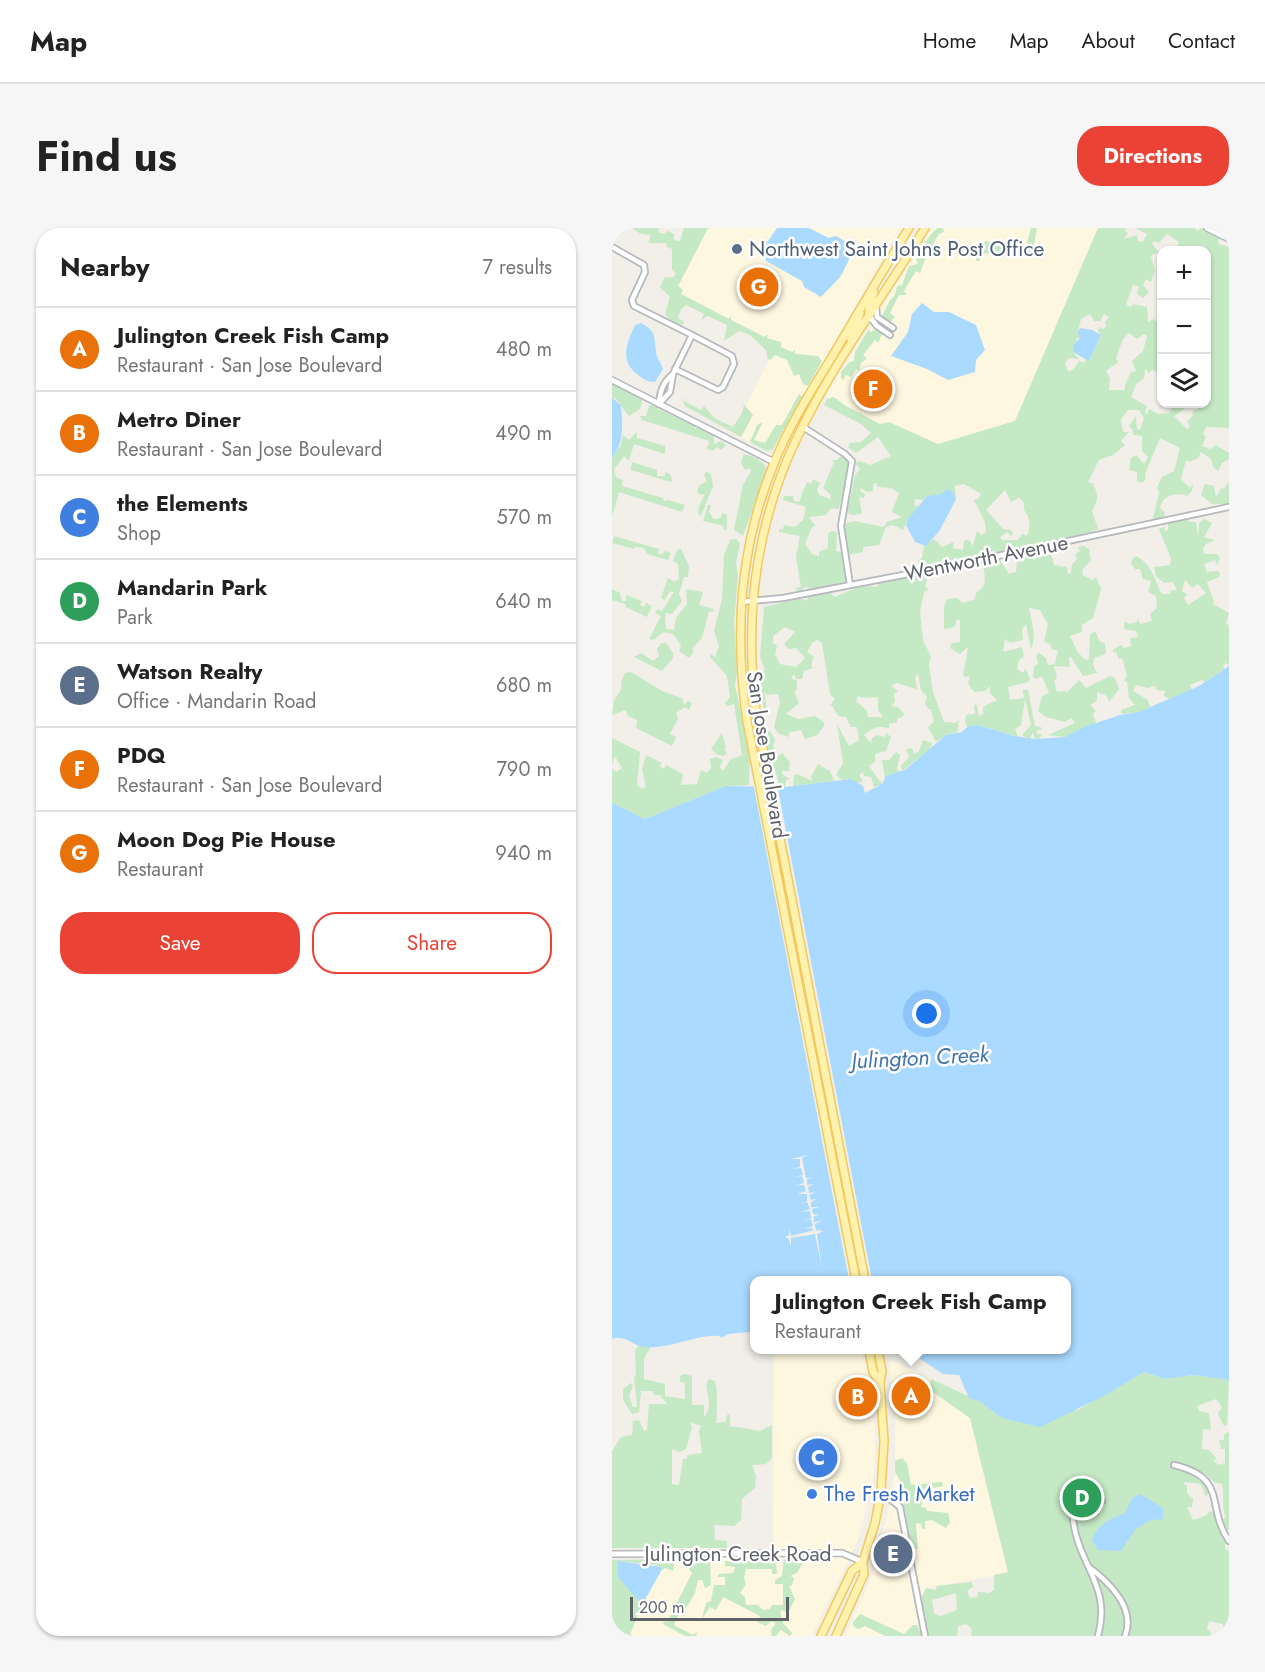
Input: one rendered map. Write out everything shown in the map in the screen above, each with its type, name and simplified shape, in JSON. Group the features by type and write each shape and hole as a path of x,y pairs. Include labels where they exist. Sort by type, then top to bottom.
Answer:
{"main road":[{"name":"San Jose Boulevard","path":"855,1276 758,771 741,667 741,602 751,537 774,462 806,399 909,228"},
{"name":"San Jose Boulevard","path":"864,1276 757,718 751,666 752,602 767,518 802,427 925,228"},
{"path":"917,241 922,239 929,228"},
{"path":"869,316 869,307 878,278"},
{"path":"847,352 859,320 860,310"},
{"path":"802,427 799,421 807,405 806,399"},
{"path":"767,518 764,514 778,469 774,462"},
{"path":"870,1354 873,1372 880,1383"},
{"path":"826,1626 837,1634 864,1574 863,1562 875,1523 884,1441 880,1383 882,1371 879,1354"},
{"path":"820,1636 852,1570 863,1562"}],"street":[{"path":"1207,228 1229,239"},
{"path":"612,248 644,265 645,272 632,300 634,306 732,356 734,364 723,387 718,390 674,372"},
{"path":"876,305 877,317 893,328"},
{"path":"869,316 877,326 890,335"},
{"path":"659,404 663,386 674,372 692,335"},
{"path":"659,404 670,392 674,372"},
{"path":"612,380 774,462"},
{"path":"802,427 845,454 852,461 841,526 850,585"},
{"name":"Wentworth Avenue","path":"741,602 850,585 1061,544 1229,507"},
{"path":"1174,1465 1200,1474 1211,1483 1229,1540"},
{"path":"880,1492 900,1507 925,1636"},
{"path":"1098,1636 1102,1600 1087,1565 1073,1519 1082,1506 1102,1501"},
{"name":"Julington Creek Road","path":"612,1554 842,1553 863,1562"},
{"path":"1087,1565 1125,1607 1128,1621 1125,1636"}],"shaded area":[{"path":"708,228 900,228 773,449 767,451 741,437 753,415 746,406 778,343 680,294 683,290 678,287"},
{"path":"932,228 1098,228 1015,421 938,445 891,423 884,428 827,399 828,392"},
{"path":"774,1354 862,1354 874,1390 875,1464 872,1486 858,1540 812,1636 630,1635 642,1605 661,1571 665,1568 674,1569 675,1558 773,1558"},
{"path":"891,1360 931,1379 930,1390 970,1418 1008,1573 926,1588 916,1609 922,1636 845,1636 870,1581 890,1504 895,1472 895,1417 889,1366"}],"green space":[{"path":"632,228 659,228 658,232 664,234 668,231 674,234 674,240 680,241 684,228 708,228 678,286 683,290 681,294 729,319 731,316 731,320 764,337 768,334 767,338 781,342 781,347 792,352 795,350 795,354 818,356 822,361 808,386 803,384 799,374 794,376 787,360 775,355 770,360 767,358 766,350 750,335 739,331 724,341 727,325 708,316 701,320 704,314 686,305 681,309 678,318 684,322 682,325 670,320 665,314 670,297 660,287 665,277 672,278 676,274 672,269 672,249 667,247 666,243 648,243 651,235 641,234"},
{"path":"937,228 943,228 944,232 939,234 933,244 936,246 934,250 929,249 920,273 916,271 904,291 907,295 899,295 890,313 895,317 889,323 881,318 895,295 897,286 902,285 909,266 918,264 916,259 920,250"},
{"path":"1031,228 1037,228 1032,256 1016,254 1013,258 983,253 979,261 976,261 979,247 986,241 1000,246 1005,244 1006,247 1018,246 1019,249 1025,250"},
{"path":"1098,228 1127,228 1125,231 1128,233 1124,239 1137,235 1138,241 1143,242 1147,234 1135,228 1194,228 1198,231 1201,228 1219,236 1218,244 1229,247 1229,428 1206,427 1203,434 1206,437 1202,446 1210,449 1216,445 1229,453 1229,459 1222,463 1218,471 1213,467 1211,459 1201,452 1198,458 1190,462 1186,460 1181,479 1190,488 1193,484 1192,491 1187,496 1175,494 1164,499 1160,507 1165,513 1163,519 1153,519 1159,493 1157,487 1162,477 1174,471 1180,448 1160,438 1145,474 1146,479 1142,483 1137,481 1137,472 1129,470 1131,458 1136,455 1144,464 1148,457 1142,451 1142,436 1133,435 1133,430 1129,426 1136,416 1137,429 1140,430 1144,418 1139,410 1128,410 1121,419 1123,432 1129,432 1121,441 1125,445 1113,455 1099,460 1088,482 1093,484 1097,495 1092,511 1098,529 1078,537 921,568 918,561 922,558 924,546 934,539 942,547 954,542 953,548 963,550 964,541 968,539 973,546 977,531 981,535 986,532 985,522 974,500 978,499 981,494 964,484 955,486 956,498 941,494 927,496 923,500 915,499 914,506 919,506 908,519 903,530 893,525 886,527 879,545 863,547 863,552 848,555 844,524 854,521 884,527 887,522 902,517 892,512 899,493 891,488 878,487 876,483 873,484 873,491 867,492 861,488 860,491 865,494 864,498 859,497 862,514 847,513 855,475 860,469 855,463 859,461 870,465 891,456 878,437 856,453 848,447 850,443 861,442 871,433 861,424 824,405 827,399 834,397 880,424 889,422 938,444 1015,421","holes":["1090,314 1094,321 1100,321 1104,314 1109,317 1105,322 1106,326 1103,329 1099,327 1098,331 1101,336 1089,361 1085,359 1085,363 1079,361 1073,370 1068,371 1065,363 1069,358 1079,359 1073,352 1078,342 1076,338 1081,338 1078,332 1081,319","1129,333 1137,339 1144,334 1147,336 1143,351 1132,361 1136,371 1131,372 1125,390 1109,390 1110,379 1106,371 1118,362 1116,358 1123,339","1005,490 1011,502 1019,498 1024,503 1024,510 1029,519 1027,536 1022,534 1018,540 1002,540 1000,537 1007,532 1011,536 1013,534 1011,530 1003,529 986,510"]},
{"path":"876,328 882,334 878,343 875,340 863,355 867,358 861,363 859,371 856,369 851,377 845,375 844,380 841,378 841,372 849,362 854,361 855,352 868,330 871,332"},
{"path":"612,383 643,398 640,409 629,416 616,399 612,398"},
{"path":"799,394 802,397 773,449 767,451 750,442 757,425 763,422 754,440 765,443 776,425 782,425"},
{"path":"681,396 684,401 701,410 704,406 714,418 733,427 744,405 753,415 741,437 685,406"},
{"path":"654,404 657,408 695,426 695,429 698,427 714,435 714,444 721,441 726,445 721,450 717,447 713,451 707,449 709,441 642,420 640,416 646,416 649,406"},
{"path":"637,432 637,438 665,446 665,454 634,444 629,461 624,456 614,469 616,477 623,480 622,486 663,498 664,501 685,505 682,512 619,492 612,517 612,458 621,445 623,435 629,440"},
{"path":"744,454 757,459 767,470 743,536 734,530 743,485 751,471 749,468 745,470 741,462"},
{"path":"843,455 847,461 848,473 839,509 831,508 826,515 809,517 815,526 812,527 805,544 812,554 819,556 819,552 828,548 828,534 832,531 837,532 836,551 841,552 847,581 813,589 805,587 799,592 795,588 801,587 796,557 800,536 779,532 779,529 783,529 784,525 795,527 803,520 806,507 783,500 784,496 793,496 794,501 799,502 807,482 811,484 813,479 820,483 817,489 819,495 830,499 831,495 823,488 834,462 831,460 836,460"},
{"path":"632,462 657,470 657,476 665,476 665,472 670,474 672,480 671,482 631,470"},
{"path":"706,471 711,474 713,486 701,516 698,514 699,506 705,494 700,495 697,491 700,485 707,481 704,475"},
{"path":"1229,482 1229,504 1212,504 1201,495 1205,484 1214,486 1216,498 1221,488 1224,489"},
{"path":"708,505 711,505 709,512 714,519 721,518 722,513 727,515 727,530 723,529 724,526 703,521"},
{"path":"1204,519 1212,523 1204,537 1215,540 1206,544 1203,549 1204,554 1217,554 1220,558 1217,565 1215,560 1204,564 1207,572 1218,571 1220,574 1219,577 1207,582 1213,604 1229,613 1226,624 1229,625 1229,665 1226,663 1223,665 1224,669 1205,682 1202,680 1190,685 1192,690 1170,699 1164,696 1165,691 1157,690 1155,686 1147,688 1136,685 1133,691 1148,700 1150,707 1139,712 1122,714 1121,710 1135,705 1129,698 1127,682 1124,681 1127,675 1122,658 1119,659 1116,652 1113,653 1114,649 1121,645 1124,648 1131,646 1130,638 1138,637 1136,631 1124,629 1125,621 1129,624 1137,622 1138,618 1140,624 1152,621 1150,614 1157,608 1156,596 1148,592 1151,581 1143,579 1140,569 1135,569 1131,563 1133,558 1136,556 1146,563 1162,594 1170,594 1171,590 1177,590 1173,582 1164,583 1156,576 1154,567 1170,565 1171,559 1159,529 1164,527 1165,531 1168,530 1168,522 1188,520 1196,522 1198,537 1199,523","holes":["1185,580 1192,588 1198,584 1206,593 1188,605 1184,597 1188,595 1182,591"]},
{"path":"614,536 659,549 658,554 663,554 664,551 671,553 668,560 647,554 644,548 635,547 634,549 612,543"},
{"path":"736,539 740,543 736,563 738,576 734,623 737,672 735,685 750,754 749,785 726,786 645,819 612,803 612,768 616,772 622,768 615,756 612,765 612,738 640,752 637,785 642,789 646,787 642,769 646,755 662,763 659,766 664,769 666,765 683,774 681,785 697,784 701,770 707,773 711,768 710,759 716,757 723,760 720,767 723,771 730,760 742,755 734,704 727,706 725,703 730,697 727,676 710,657 711,654 715,657 719,646 714,631 722,599 724,555 730,540"},
{"path":"1084,546 1089,549 1091,560 1083,569 1082,575 1093,580 1096,577 1101,589 1093,618 1082,625 1082,632 1070,636 1077,651 1085,660 1089,659 1090,635 1095,631 1100,642 1105,643 1106,654 1094,658 1093,665 1097,673 1083,676 1071,657 1069,658 1070,667 1054,666 1057,678 1054,681 1057,692 1065,691 1066,693 1079,680 1086,688 1110,676 1115,678 1119,689 1109,702 1107,696 1097,692 1097,701 1090,705 1096,711 1093,714 1096,723 1065,737 1048,735 1075,723 1071,718 1065,722 1046,717 1038,711 1042,696 1049,693 1042,676 1036,679 1033,677 1034,666 1038,664 1036,655 1039,653 1046,658 1048,665 1055,664 1058,650 1052,650 1050,644 1044,642 1048,624 1040,610 1029,608 1034,634 1031,649 1026,624 1022,629 1023,640 1010,643 1005,639 1003,652 1022,647 1024,656 1019,660 1017,669 1023,673 1026,669 1030,679 1028,682 1008,687 1010,700 1024,698 1023,690 1028,690 1035,726 1043,728 1036,731 1037,734 1042,734 1040,738 1035,739 1033,732 1030,739 1022,735 1031,725 1025,699 1021,725 1015,729 1018,737 978,725 967,727 966,715 975,714 976,703 979,716 983,714 983,707 997,700 990,693 990,686 985,691 974,692 968,683 970,677 963,676 968,647 960,654 950,648 952,643 960,642 960,620 957,619 955,627 944,629 944,607 947,599 957,598 963,603 975,599 976,593 984,584 983,565 988,561 999,558 1009,574 1016,572 1017,562 1026,554 1035,560 1038,556 1051,554 1054,565 1067,567 1068,574 1071,573 1072,565 1077,559 1075,555 1080,551 1078,547"},
{"path":"681,549 689,566 688,577 684,577 679,594 682,601 672,614 665,613 666,629 674,630 676,618 687,604 686,589 703,592 699,605 714,609 713,612 709,611 702,638 692,649 694,652 689,658 679,651 681,645 673,634 664,632 653,640 649,639 661,616 655,613 657,609 662,611 674,592 670,591 665,600 661,598 668,578 674,582 679,579 678,564 673,561 677,550"},
{"path":"907,576 912,579 923,576 927,580 925,587 929,590 924,592 920,612 923,641 931,656 929,665 933,692 944,722 955,723 959,720 957,732 946,735 936,742 928,727 934,722 931,709 928,709 925,704 927,696 921,690 918,674 915,677 917,689 896,683 891,686 898,691 894,694 895,702 891,706 898,707 905,715 897,719 897,722 889,724 889,728 876,727 864,735 871,743 872,738 877,735 884,737 886,733 891,737 886,751 875,754 875,762 869,766 882,784 874,787 871,777 864,776 863,772 859,775 863,781 857,783 851,779 842,780 836,775 843,763 837,724 849,746 859,740 857,727 851,727 846,717 838,716 830,705 835,699 830,694 822,643 817,640 812,643 807,652 814,657 811,665 813,668 804,671 802,679 796,679 794,674 791,678 797,681 797,690 794,691 799,703 786,714 798,719 815,716 824,722 824,726 817,735 805,739 801,730 790,732 788,737 778,733 774,727 780,702 778,694 767,695 764,691 767,710 764,711 759,680 761,672 765,671 760,656 764,607 800,598 807,601 808,597 829,592 835,597 861,587 877,587 879,582","holes":["785,627 795,632 784,644 789,649 796,648 805,658 796,667 780,664 775,654 777,646 773,643 773,636","858,696 878,697 878,710 883,717 868,717 867,711 856,701"]},
{"path":"612,589 620,593 622,601 626,601 626,595 642,601 640,605 644,607 646,603 652,606 647,617 626,607 625,604 612,600"},
{"path":"661,643 666,643 673,653 673,658 662,671 634,657 641,653 653,661 659,656 657,649"},
{"path":"631,672 662,691 682,698 684,705 688,701 692,703 689,710 685,707 676,713 678,719 670,734 676,737 672,746 636,728 637,720 628,716 626,710 612,715 614,701 622,688 621,682 625,673"},
{"path":"766,731 770,731 775,740 773,745 777,757 782,753 790,762 789,771 782,771 783,775 790,779 786,780 785,787 779,787 767,744"},
{"path":"722,733 726,747 724,749 727,753 724,756 718,755 711,749"},
{"path":"923,740 932,743 930,749 902,771 901,766 909,757 906,749 912,748 914,754 919,751"},
{"path":"896,752 900,755 897,769 900,772 885,778 882,760 889,760"},
{"path":"818,764 830,771 834,781 793,786 794,775 797,774 812,781 811,777"},
{"path":"639,1345 651,1346 644,1359 644,1379 665,1384 665,1396 685,1399 685,1383 680,1382 680,1376 684,1374 692,1376 692,1405 704,1405 704,1417 709,1406 706,1386 709,1379 715,1381 716,1384 716,1423 726,1422 727,1415 730,1414 730,1426 760,1431 772,1425 772,1458 766,1464 752,1465 756,1476 755,1488 742,1499 741,1520 734,1526 714,1525 715,1540 727,1541 727,1548 612,1548 612,1451 621,1437 632,1435 633,1421 639,1420 644,1431 647,1430 649,1404 667,1404 660,1395 654,1395 653,1391 641,1391 639,1412 632,1414 623,1400 623,1389 631,1383 633,1385 629,1396 633,1407 637,1407 634,1376 636,1375 635,1350","holes":["690,1422 701,1426 699,1431 702,1453 687,1455 687,1459 683,1459 679,1485 672,1484 672,1449 680,1452 686,1449 692,1427"]},
{"path":"1144,1372 1165,1379 1194,1375 1229,1380 1227,1425 1224,1426 1218,1414 1222,1407 1216,1399 1197,1406 1199,1411 1209,1413 1211,1430 1203,1429 1202,1449 1209,1450 1216,1458 1214,1461 1218,1465 1225,1463 1225,1449 1221,1449 1219,1440 1224,1440 1224,1435 1229,1432 1229,1530 1225,1529 1223,1519 1226,1517 1222,1484 1214,1482 1203,1472 1173,1462 1172,1466 1197,1476 1198,1480 1204,1481 1211,1488 1206,1497 1201,1484 1185,1482 1184,1485 1187,1485 1187,1493 1193,1499 1192,1507 1187,1507 1193,1520 1205,1516 1210,1511 1217,1514 1225,1549 1229,1551 1229,1630 1223,1632 1223,1624 1209,1621 1207,1630 1211,1632 1211,1636 971,1636 972,1629 966,1624 958,1626 957,1636 928,1636 921,1599 926,1588 936,1590 937,1586 972,1582 973,1587 967,1591 970,1598 977,1597 978,1592 989,1593 994,1590 994,1575 1008,1572 970,1418 930,1390 931,1379 979,1401 1002,1418 1078,1410","holes":["956,1593 957,1608 955,1611 940,1616 934,1613 932,1600"]},
{"path":"902,1458 907,1463 911,1485 942,1482 943,1486 921,1490 919,1495 923,1499 921,1507 926,1508 927,1511 948,1513 950,1522 946,1528 932,1520 925,1521 925,1529 922,1529 921,1524 916,1523 918,1549 912,1549 901,1482 895,1472 895,1461"},
{"path":"675,1559 673,1571 665,1568 661,1571 660,1567 655,1565 618,1561 642,1605 630,1634 633,1636 612,1636 612,1560"},
{"path":"696,1559 710,1562 711,1585 705,1588 702,1580 698,1580 695,1593 687,1607 680,1611 674,1625 693,1635 697,1632 696,1636 685,1636 663,1624 664,1621 667,1622 692,1573 686,1565 693,1567 693,1561"},
{"path":"784,1559 805,1559 797,1573 790,1576 794,1578 792,1585 789,1586 795,1599 788,1613 782,1610 780,1612 783,1623 792,1633 790,1636 781,1630 776,1636 772,1636 771,1630 776,1623 771,1621 766,1626 757,1622 760,1616 723,1597 716,1610 710,1607 702,1619 706,1603 711,1601 714,1585 725,1585 725,1577 718,1577 718,1574 733,1573 735,1567 725,1566 725,1561 776,1561 777,1574 772,1574 772,1569 746,1569 744,1578 746,1584 740,1593 745,1597 746,1605 758,1605 763,1610 770,1609 772,1605 783,1605 783,1584 775,1584 775,1580 782,1576"},
{"path":"860,1614 904,1634 913,1625 917,1625 922,1636 885,1636 865,1626 858,1629 853,1626 853,1622"}],"water":[{"path":"777,228 809,228 829,238 836,236 855,247 841,276 821,297 804,287 802,281 766,261 764,247"},
{"path":"922,303 934,312 949,312 976,325 985,350 976,360 975,372 948,380 927,369 891,356 908,332 912,314"},
{"path":"641,323 653,334 657,356 663,369 655,382 646,380 631,369 626,357 627,345 635,325"},
{"path":"1080,328 1092,330 1101,335 1089,361 1073,352 1074,345 1080,338 1078,332"},
{"path":"612,398 621,405 622,426 619,446 612,458"},
{"path":"947,489 953,492 956,499 940,530 926,546 915,542 906,525 908,519 927,496 941,494"},
{"name":"Julington Creek","path":"1229,666 1229,1380 1194,1375 1165,1379 1144,1372 1104,1396 1040,1427 1002,1418 979,1401 969,1398 959,1375 943,1374 913,1354 1071,1354 1071,1276 750,1276 750,1332 728,1334 721,1338 720,1336 701,1337 653,1347 640,1346 620,1338 612,1339 612,803 645,819 726,786 786,787 851,779 863,786 865,793 882,784 886,776 905,770 946,735 962,732 967,727 978,725 1014,736 1035,739 1065,737 1087,726 1120,715 1139,712 1199,686"},
{"path":"1140,1494 1163,1508 1163,1519 1151,1520 1136,1529 1121,1551 1098,1550 1092,1540 1101,1526 1125,1513 1132,1498"},
{"path":"618,1561 661,1567 642,1605 618,1577"}],"pier":[{"path":"753,783 777,784 871,1276 848,1276"},
{"path":"808,1155 802,1158 806,1178 813,1178 807,1179 807,1185 814,1184 808,1187 809,1193 816,1192 809,1195 811,1200 817,1199 811,1202 811,1207 819,1207 812,1209 813,1214 820,1215 814,1216 814,1222 822,1221 815,1224 816,1230 824,1231 817,1234 822,1269 815,1234 791,1238 791,1248 789,1239 785,1237 789,1235 789,1229 791,1236 814,1230 804,1229 813,1226 811,1219 802,1221 811,1218 810,1211 800,1212 810,1209 807,1202 799,1204 807,1201 807,1194 797,1194 806,1191 804,1185 795,1186 804,1183 802,1176 794,1177 803,1175 801,1168 792,1169 800,1167 800,1159 790,1159"}],"place":[{"name":"Northwest Saint Johns Post Office","path":"737,249"},
{"name":"Moon Dog Pie House","path":"759,287"},
{"name":"PDQ","path":"873,389"},
{"name":"Julington Creek Fish Camp","path":"911,1396"},
{"name":"Metro Diner","path":"858,1397"},
{"name":"the Elements","path":"818,1458"},
{"name":"The Fresh Market","path":"812,1494"},
{"name":"Mandarin Park","path":"1082,1498"},
{"name":"Watson Realty","path":"893,1554"}]}
